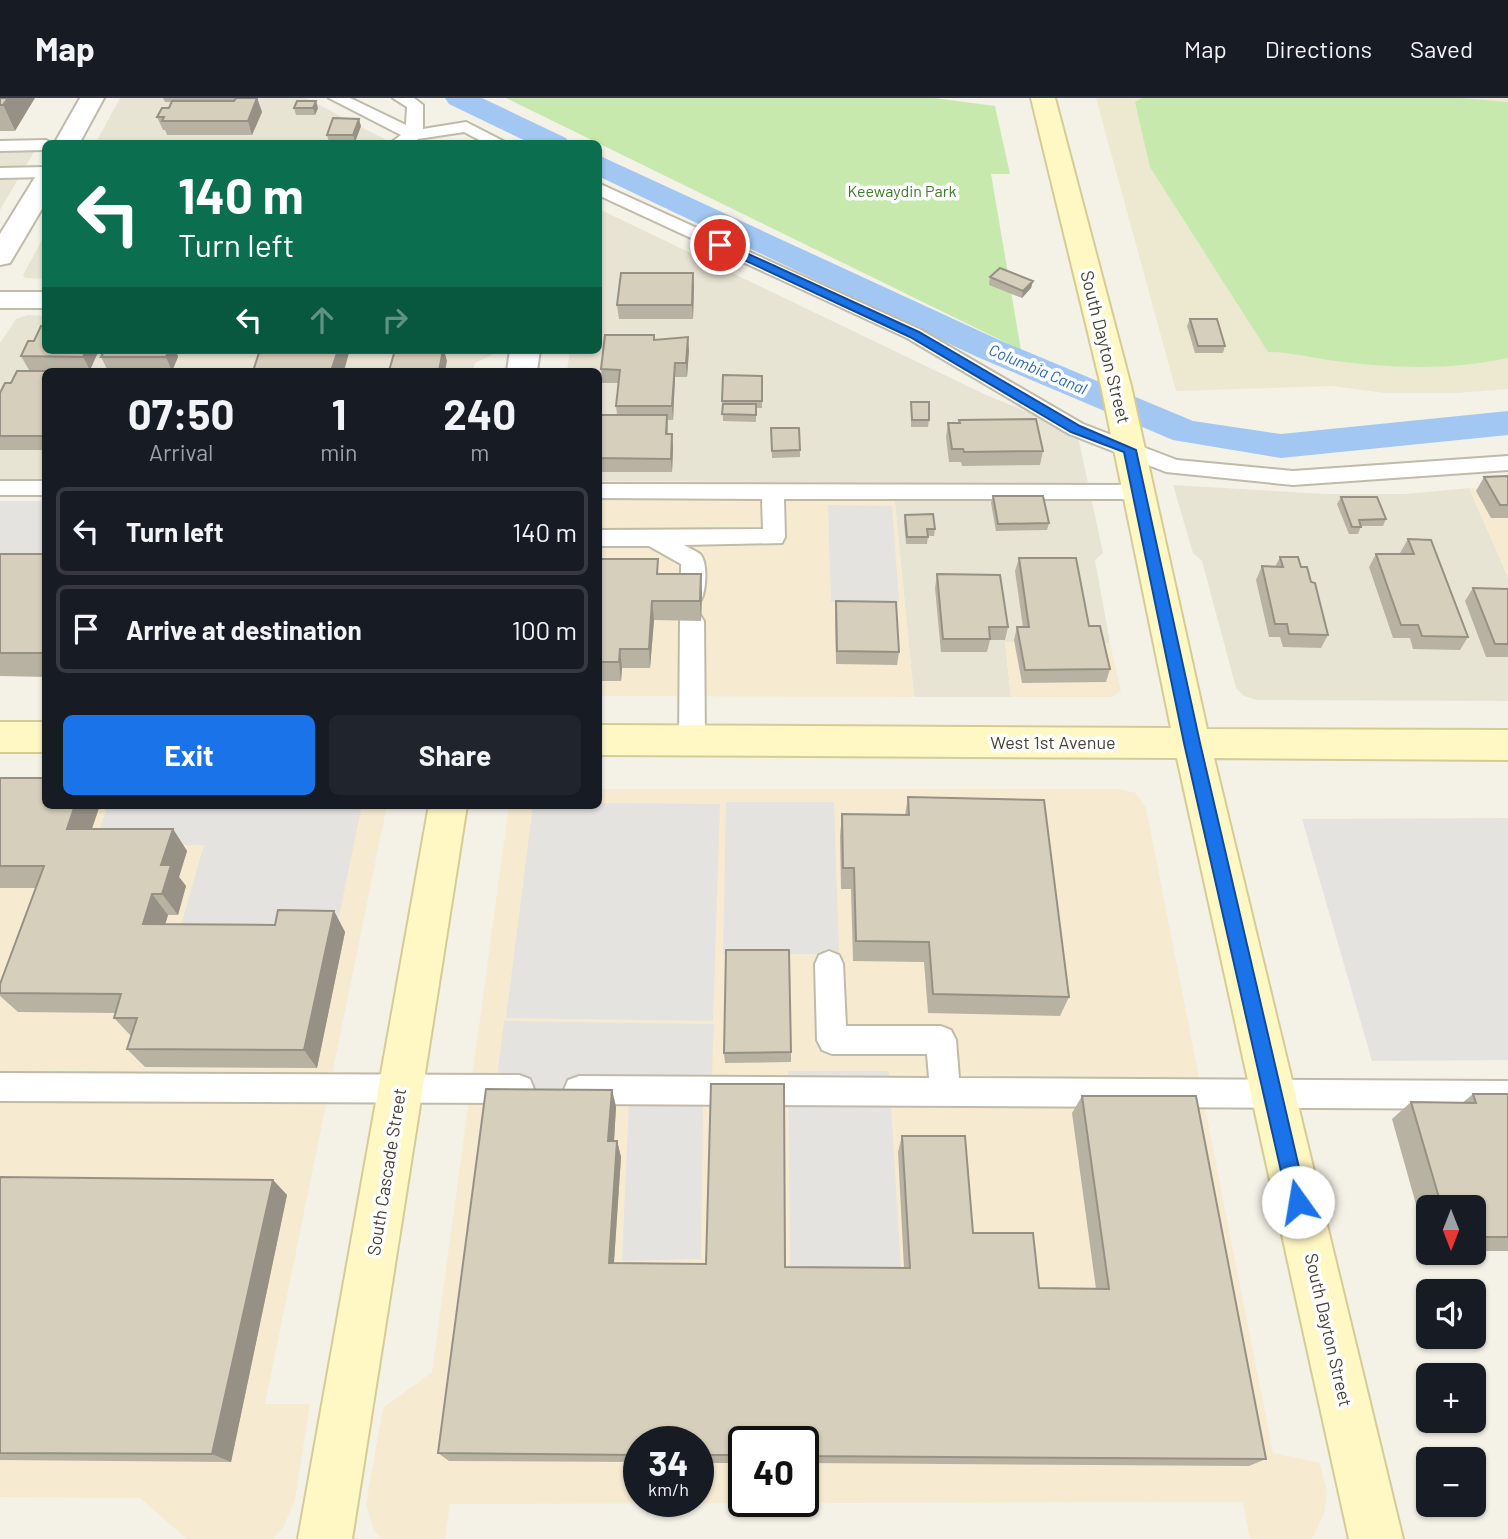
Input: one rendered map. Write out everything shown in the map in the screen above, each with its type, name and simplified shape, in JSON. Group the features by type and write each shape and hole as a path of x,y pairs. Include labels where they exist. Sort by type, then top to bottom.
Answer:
{"street":[{"path":"68,140 92,98"},
{"name":"South Dayton Street","path":"1043,98 1116,386 1192,743 1376,1539"},
{"path":"0,257 42,186"},
{"path":"0,300 42,300"},
{"path":"0,737 42,737"},
{"name":"West 1st Avenue","path":"602,740 1508,745"},
{"name":"South Cascade Street","path":"325,1539 447,809"}],"lane":[{"path":"337,98 414,135"},
{"path":"401,98 415,105 414,135"},
{"path":"405,140 414,135 466,127 493,140"},
{"path":"0,146 42,145"},
{"path":"0,173 42,172"},
{"path":"602,190 914,334 1076,429 1128,442 1174,467 1293,478 1508,463"},
{"path":"0,488 42,488"},
{"path":"602,491 1139,492"},
{"path":"602,538 774,537 773,491"},
{"path":"654,538 692,560 693,594"},
{"path":"692,621 692,741"},
{"path":"829,964 832,1040 941,1040 945,1093"},
{"path":"0,1087 1508,1095"}],"shaded area":[{"path":"120,98 306,98 386,140 97,140"},
{"path":"1096,98 1508,98 1508,389 1457,393 1384,393 1332,386 1176,391"},
{"path":"0,140 41,140 0,210"},
{"path":"602,210 986,395 1077,432 1103,553 1095,560 1110,643 1005,642 1011,697 914,697 893,483 602,481 602,368 567,368 569,354 602,354"},
{"path":"42,240 42,279 25,278 23,275"},
{"path":"28,315 42,316 42,354 492,354 475,363 474,368 42,368 42,480 0,480 0,343 16,319"},
{"path":"602,481 893,483 914,697 602,696"},
{"path":"1173,485 1327,494 1405,494 1469,488 1508,577 1508,701 1257,700 1244,696 1236,688 1202,561 1193,553"},
{"path":"1508,487 1508,577 1469,488"},
{"path":"0,501 42,501 42,575 0,575"},
{"path":"828,505 892,506 899,602 831,602"},
{"path":"1005,642 1110,643 1121,691 1112,697 1011,697"},
{"path":"0,783 42,803 42,809 386,809 265,1404 310,1404 295,1500 284,1526 273,1539 187,1539 140,1498 0,1497"},
{"path":"602,789 1119,789 1136,793 1146,808 1273,1453 1320,1463 1327,1493 1324,1514 1312,1539 1250,1539 1243,1502 819,1503 819,1426 728,1426 728,1503 714,1503 714,1426 623,1426 623,1504 450,1504 445,1539 382,1539 374,1531 366,1504 383,1408 432,1372 508,809 602,809"},
{"path":"726,802 834,802 839,954 723,954"},
{"path":"602,803 720,804 713,1021 506,1018 532,809 602,809"},
{"path":"107,809 361,809 337,926 181,925 204,845 94,845"},
{"path":"1508,818 1508,1060 1372,1061 1302,819"},
{"path":"504,1021 714,1024 711,1098 495,1096"},
{"path":"788,1071 889,1071 901,1272 790,1271"},
{"path":"703,1102 701,1259 622,1261 629,1103"}],"green space":[{"name":"Keewaydin Park","path":"506,98 934,98 995,106 1010,174 991,174 1021,350 602,145 602,140 592,140"},
{"path":"1142,98 1461,98 1508,102 1508,358 1463,365 1395,366 1268,352 1150,167 1135,102"}],"building":[{"path":"0,98 8,98 0,105"},
{"path":"236,98 257,98 248,121 162,121 164,117 157,117 162,108 169,108 172,101 234,101"},
{"path":"297,101 316,101 313,108 294,108"},
{"path":"333,118 359,119 353,135 327,135"},
{"path":"1000,268 1033,281 1023,291 990,277"},
{"path":"621,273 693,273 692,305 617,305"},
{"path":"1190,319 1217,319 1225,346 1198,346"},
{"path":"42,326 42,354 84,354 83,357 21,356 28,341 34,341"},
{"path":"605,335 654,335 654,340 688,337 686,363 675,363 672,406 616,406 620,370 601,368"},
{"path":"103,354 167,354 166,357 101,357"},
{"path":"259,354 337,354 332,368 254,368"},
{"path":"394,354 442,354 440,368 390,368"},
{"path":"17,371 42,371 42,436 0,436 0,393 5,383 11,383"},
{"path":"723,375 762,376 762,401 722,401"},
{"path":"911,402 929,402 929,420 912,420"},
{"path":"723,404 756,404 756,415 722,414"},
{"path":"602,415 667,415 666,434 672,434 671,459 602,458"},
{"path":"1036,419 1043,451 964,452 963,449 952,449 948,423 960,423 959,420"},
{"path":"771,428 799,428 800,450 772,451"},
{"path":"1508,476 1508,505 1500,505 1484,477"},
{"path":"993,496 1043,496 1049,523 998,524"},
{"path":"1341,497 1377,497 1386,519 1359,520 1361,527 1352,527"},
{"path":"933,514 935,529 927,529 928,537 907,537 905,515"},
{"path":"1408,539 1431,540 1468,637 1422,636 1418,625 1401,625 1376,554 1414,554"},
{"path":"0,554 42,554 42,653 0,653"},
{"path":"1280,557 1298,557 1301,567 1307,567 1311,582 1315,583 1328,635 1289,634 1287,624 1275,624 1262,566 1283,567"},
{"path":"1019,558 1076,558 1089,626 1100,626 1110,669 1025,670 1017,627 1029,627"},
{"path":"602,559 658,559 657,574 701,574 700,601 652,601 649,649 620,649 619,662 602,662"},
{"path":"937,574 1000,575 1008,627 989,627 990,639 943,639"},
{"path":"1473,588 1508,589 1508,644 1495,644"},
{"path":"836,601 896,602 899,652 837,651"},
{"path":"0,778 42,778 42,809 74,809 67,829 173,829 161,865 171,865 162,894 152,894 143,924 275,925 278,910 334,911 304,1050 127,1049 137,1018 114,1018 121,994 0,993 0,984 44,866 0,866"},
{"path":"908,797 1044,800 1069,997 933,994 929,942 856,941 854,868 843,868 842,814 909,815"},
{"path":"726,950 789,950 791,1052 724,1053"},
{"path":"711,1084 784,1084 785,1267 910,1268 902,1136 965,1136 973,1233 1033,1233 1039,1288 1109,1289 1082,1096 1196,1096 1266,1459 819,1456 819,1426 728,1426 728,1455 714,1455 714,1426 623,1426 623,1455 438,1453 486,1089 612,1090 608,1141 617,1141 609,1263 706,1264"},
{"path":"1473,1094 1508,1094 1508,1237 1486,1237 1486,1195 1438,1195 1411,1102 1476,1103"},
{"path":"0,1177 273,1180 212,1454 0,1453"}],"waterway":[{"name":"Columbia Canal","path":"459,98 548,140"},
{"name":"Columbia Canal","path":"602,166 987,348 1186,432 1281,446 1508,423"}],"route":[{"path":"720,245 914,334 1076,429 1130,450 1192,743 1298,1202"}]}
